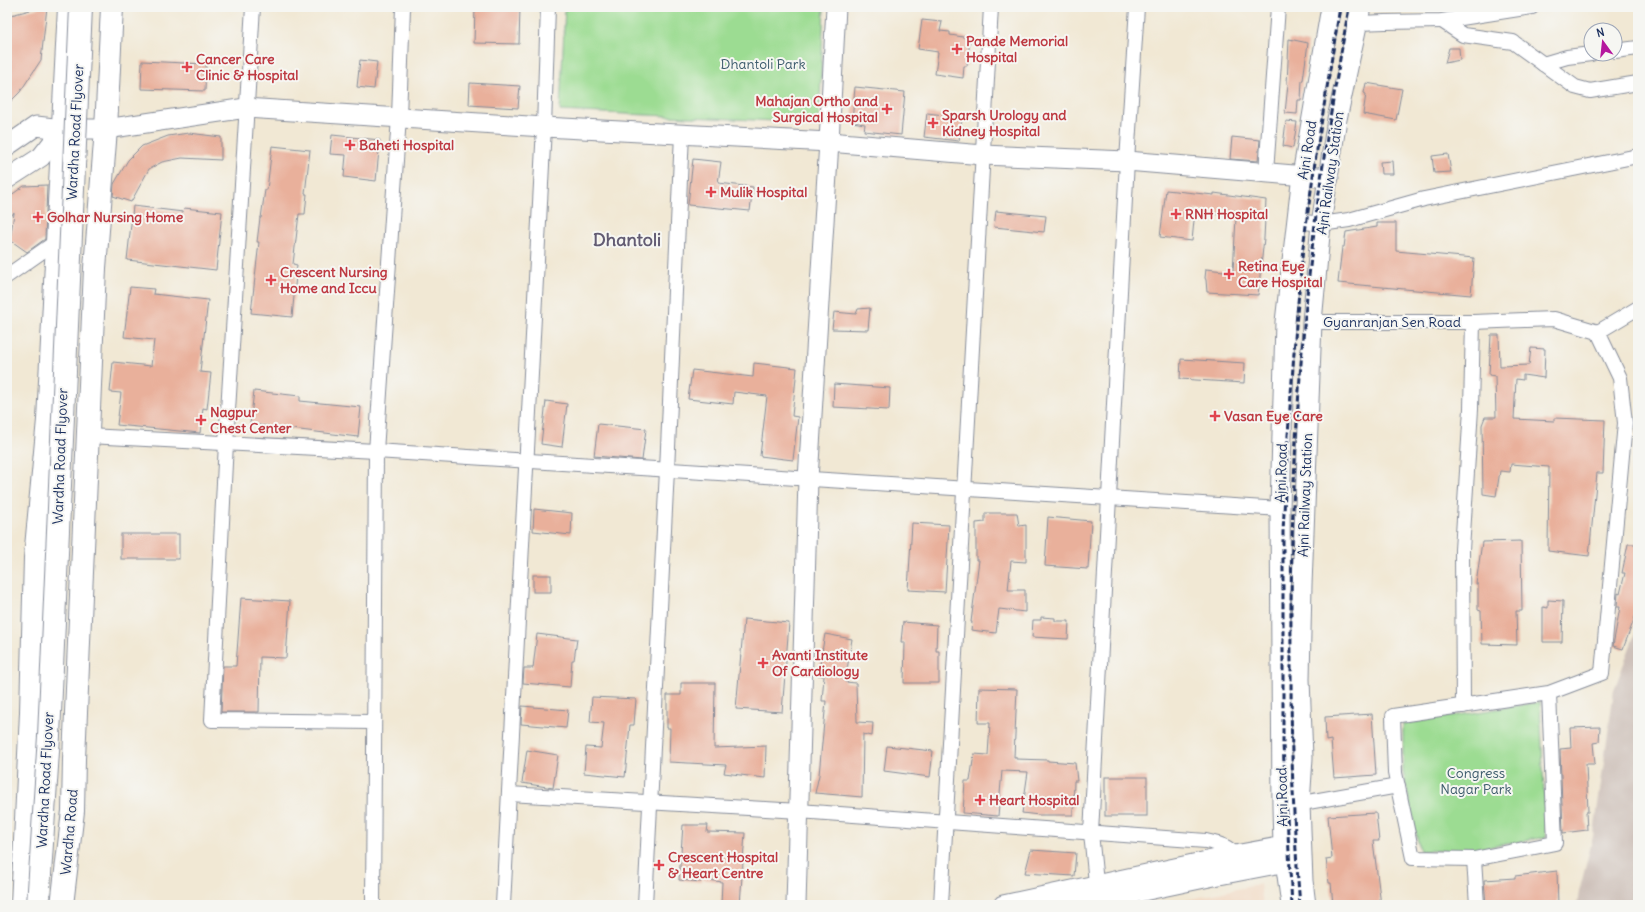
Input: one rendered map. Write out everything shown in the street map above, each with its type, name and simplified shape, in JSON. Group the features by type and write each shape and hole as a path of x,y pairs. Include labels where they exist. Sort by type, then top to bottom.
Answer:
{"main road":[{"path":"22,905 31,712 35,558 48,420 69,7"},
{"name":"Wardha Road Flyover","path":"38,905 49,728 81,7"},
{"name":"Wardha Road Flyover","path":"50,905 69,540 78,299 92,7"},
{"name":"Wardha Road","path":"62,905 73,811 95,268 106,130 112,7"},
{"path":"796,905 808,479 836,7"},
{"name":"Ajni Road","path":"1293,853 1288,810 1280,509 1285,322 1302,175 1331,7"},
{"name":"Ajni Railway Station","path":"1288,810 1303,758 1300,679 1312,322 1321,224 1336,119 1359,15"},
{"path":"7,146 36,126 63,129 106,130 246,108 544,127 829,142 983,155 1127,161 1328,178"},
{"path":"7,179 41,157 63,129"},
{"path":"1256,859 1288,810"},
{"path":"1003,905 1097,892 1256,859 1293,853"},
{"path":"1291,905 1288,881 1293,853"},
{"path":"1293,853 1306,905"},
{"path":"1077,905 1097,892 1235,854 1256,859 1288,881"}],"street":[{"path":"253,7 226,443 212,720 374,722"},
{"path":"373,905 376,451 399,117 403,7"},
{"path":"503,905 544,127 548,7"},
{"path":"941,905 991,7"},
{"path":"1097,892 1092,833 1108,499 1137,7"},
{"path":"1266,172 1278,7"},
{"path":"1359,15 1385,22 1442,22 1532,7"},
{"path":"1442,22 1463,35 1513,42 1574,87 1590,91 1638,83"},
{"path":"1623,50 1638,48"},
{"path":"1543,64 1567,57 1583,55"},
{"path":"645,905 682,134"},
{"path":"1297,221 1321,224 1349,220 1424,199 1638,156"},
{"path":"7,276 57,241"},
{"path":"1549,693 1555,843 1474,859 1413,858 1395,773 1393,716 1549,693 1602,673 1625,423 1620,378 1598,332 1638,308"},
{"name":"Gyanranjan Sen Road","path":"1312,322 1473,322 1554,320 1598,332"},
{"path":"1463,706 1462,550 1473,322"},
{"path":"88,436 376,451 1280,509"},
{"path":"1288,810 1398,786"},
{"path":"509,794 799,811 1206,841 1224,845 1230,848 1235,854"},
{"path":"1474,859 1477,905"}],"shaded area":[{"path":"1638,626 1638,905 1577,905 1594,833 1614,690"},
{"path":"1260,884 1263,905 1163,905"}],"green space":[{"name":"Dhantoli Park","path":"565,7 824,7 819,123 560,111"},
{"name":"Congress Nagar Park","path":"1540,702 1546,837 1473,850 1420,851 1403,772 1403,724"}],"building":[{"path":"47,7 41,60 20,92 7,105 7,16"},
{"path":"475,7 520,7 519,44 474,43"},
{"path":"922,20 942,22 940,31 950,32 950,35 970,38 967,66 964,66 963,78 935,74 938,52 918,49"},
{"path":"1289,39 1308,43 1302,80 1301,100 1298,100 1297,114 1285,113 1288,84"},
{"path":"1449,48 1459,48 1460,60 1445,63"},
{"path":"360,60 377,62 374,89 357,87"},
{"path":"142,61 206,64 205,91 141,89"},
{"path":"470,83 520,86 518,108 469,105"},
{"path":"1366,83 1402,89 1396,120 1363,114"},
{"path":"855,87 905,92 901,135 864,131 865,124 852,122"},
{"path":"927,113 962,117 959,141 924,137"},
{"path":"1286,121 1297,122 1293,148 1283,146"},
{"path":"189,133 221,137 221,160 182,158 162,162 149,169 131,202 113,196 114,184 128,160 142,146 168,136"},
{"path":"332,135 380,140 376,181 344,177 346,155 330,154"},
{"path":"1232,137 1260,140 1258,161 1230,159"},
{"path":"272,146 310,150 305,194 307,194 305,214 299,214 293,264 297,265 292,317 251,313 259,242 257,242 260,218 265,190 267,190"},
{"path":"1448,154 1451,172 1434,173 1432,156"},
{"path":"693,159 721,162 718,183 753,187 750,211 688,205"},
{"path":"1392,161 1393,174 1381,174 1380,162"},
{"path":"47,185 45,239 27,252 10,240 14,213 7,218 7,198 24,186"},
{"path":"1166,190 1214,195 1214,193 1266,200 1258,295 1207,292 1205,278 1206,269 1233,272 1236,218 1195,210 1192,241 1160,237"},
{"path":"133,206 183,212 184,208 222,212 216,270 127,260"},
{"path":"996,211 1046,216 1044,232 994,227"},
{"path":"1377,223 1396,223 1396,251 1474,258 1471,295 1338,283 1342,247 1344,247 1346,232 1377,227"},
{"path":"130,287 154,289 153,294 208,300 200,372 211,373 207,409 203,408 200,433 117,425 121,393 110,392 113,362 151,366 154,340 124,337"},
{"path":"870,308 868,330 832,329 834,312 856,314 858,309"},
{"path":"1491,335 1499,335 1500,366 1529,365 1531,348 1545,349 1544,378 1523,375 1523,380 1516,379 1514,419 1554,421 1554,418 1605,420 1603,473 1597,473 1589,556 1548,551 1549,467 1511,464 1510,472 1500,471 1496,496 1483,494 1482,425 1485,417 1496,417 1495,376 1489,375"},
{"path":"1181,359 1245,363 1244,383 1180,379"},
{"path":"754,363 797,368 792,416 798,417 793,460 760,456 767,396 734,392 733,404 688,399 692,370 753,377"},
{"path":"834,384 890,388 889,410 833,407"},
{"path":"254,391 300,396 300,401 361,407 358,437 250,424"},
{"path":"546,401 567,404 562,447 541,444"},
{"path":"598,424 646,429 642,460 594,456"},
{"path":"534,509 572,513 571,535 533,531"},
{"path":"985,513 1017,513 1019,526 1026,525 1026,562 1011,561 1008,590 1025,590 1025,612 999,609 996,633 971,630 979,560 976,560 976,523 985,522"},
{"path":"1048,517 1091,521 1088,569 1045,566"},
{"path":"912,523 949,525 945,592 908,590"},
{"path":"121,534 179,534 179,559 121,559"},
{"path":"1521,541 1522,611 1516,611 1517,645 1482,644 1481,611 1478,610 1478,584 1476,584 1482,542"},
{"path":"1628,544 1638,544 1638,609 1623,649 1613,646 1620,607 1617,607 1618,593 1620,594 1625,573 1622,573"},
{"path":"533,575 551,575 551,592 533,592"},
{"path":"241,598 290,601 286,658 260,657 259,712 221,712 223,666 236,666"},
{"path":"1548,600 1563,601 1562,642 1543,642 1543,607 1548,608"},
{"path":"1041,617 1055,618 1055,621 1069,621 1068,639 1032,637 1033,620 1041,620"},
{"path":"744,619 789,623 782,712 736,709"},
{"path":"903,622 937,625 936,651 939,651 939,683 904,683 905,642 901,642"},
{"path":"537,634 577,639 574,660 572,660 570,687 523,683 524,668 533,668"},
{"path":"825,634 852,639 845,682 856,683 857,722 873,723 872,736 863,734 862,797 815,793 819,775 826,701 822,701 824,676 818,675"},
{"path":"681,683 715,683 714,748 766,746 765,778 724,773 726,765 669,762 670,728 667,728 667,695 681,695"},
{"path":"979,688 1017,689 1014,757 1016,757 1016,759 1075,763 1077,781 1074,781 1073,815 1039,815 1022,813 1028,772 1002,771 998,816 963,813 965,781 970,781 974,754 988,755 990,723 978,723"},
{"path":"592,697 636,699 634,725 630,725 625,777 584,773 586,747 601,748 604,723 590,722"},
{"path":"522,706 568,710 566,728 521,724"},
{"path":"1372,714 1376,775 1334,778 1331,740 1326,741 1325,717"},
{"path":"1600,727 1599,742 1593,743 1595,764 1586,764 1588,812 1586,812 1587,830 1563,833 1560,749 1571,748 1570,728"},
{"path":"887,746 933,751 930,777 884,771"},
{"path":"527,750 558,755 553,788 522,783"},
{"path":"1105,777 1147,777 1147,816 1105,816"},
{"path":"1376,813 1379,841 1373,841 1381,905 1333,905 1331,883 1329,883 1326,859 1332,858 1328,816"},
{"path":"683,825 708,825 707,832 745,833 740,905 721,905 722,882 702,879 701,882 679,880"},
{"path":"1031,850 1076,853 1074,876 1025,873"},
{"path":"1557,871 1558,905 1486,905 1484,880 1515,878 1515,876"}],"railway":[{"path":"1292,905 1283,745 1283,532 1288,435 1303,247 1340,7"},
{"path":"1300,905 1294,815 1291,725 1291,613 1295,457 1306,301 1320,188 1349,7"}],"place":[{"name":"Pande Memorial Hospital","path":"957,49"},
{"name":"Cancer Care Clinic & Hospital","path":"187,67"},
{"name":"Mahajan Ortho and Surgical Hospital","path":"887,109"},
{"name":"Sparsh Urology and Kidney Hospital","path":"933,123"},
{"name":"Baheti Hospital","path":"350,145"},
{"name":"Mulik Hospital","path":"711,192"},
{"name":"RNH Hospital","path":"1176,214"},
{"name":"Golhar Nursing Home","path":"38,217"},
{"name":"Retina Eye Care Hospital","path":"1229,274"},
{"name":"Crescent Nursing Home and Iccu","path":"271,280"},
{"name":"Vasan Eye Care","path":"1215,416"},
{"name":"Nagpur Chest Center","path":"201,420"},
{"name":"Avanti Institute Of Cardiology","path":"763,663"},
{"name":"Heart Hospital","path":"980,800"},
{"name":"Crescent Hospital & Heart Centre","path":"659,865"}],"district":[{"name":"Dhantoli","path":"627,240"}]}
